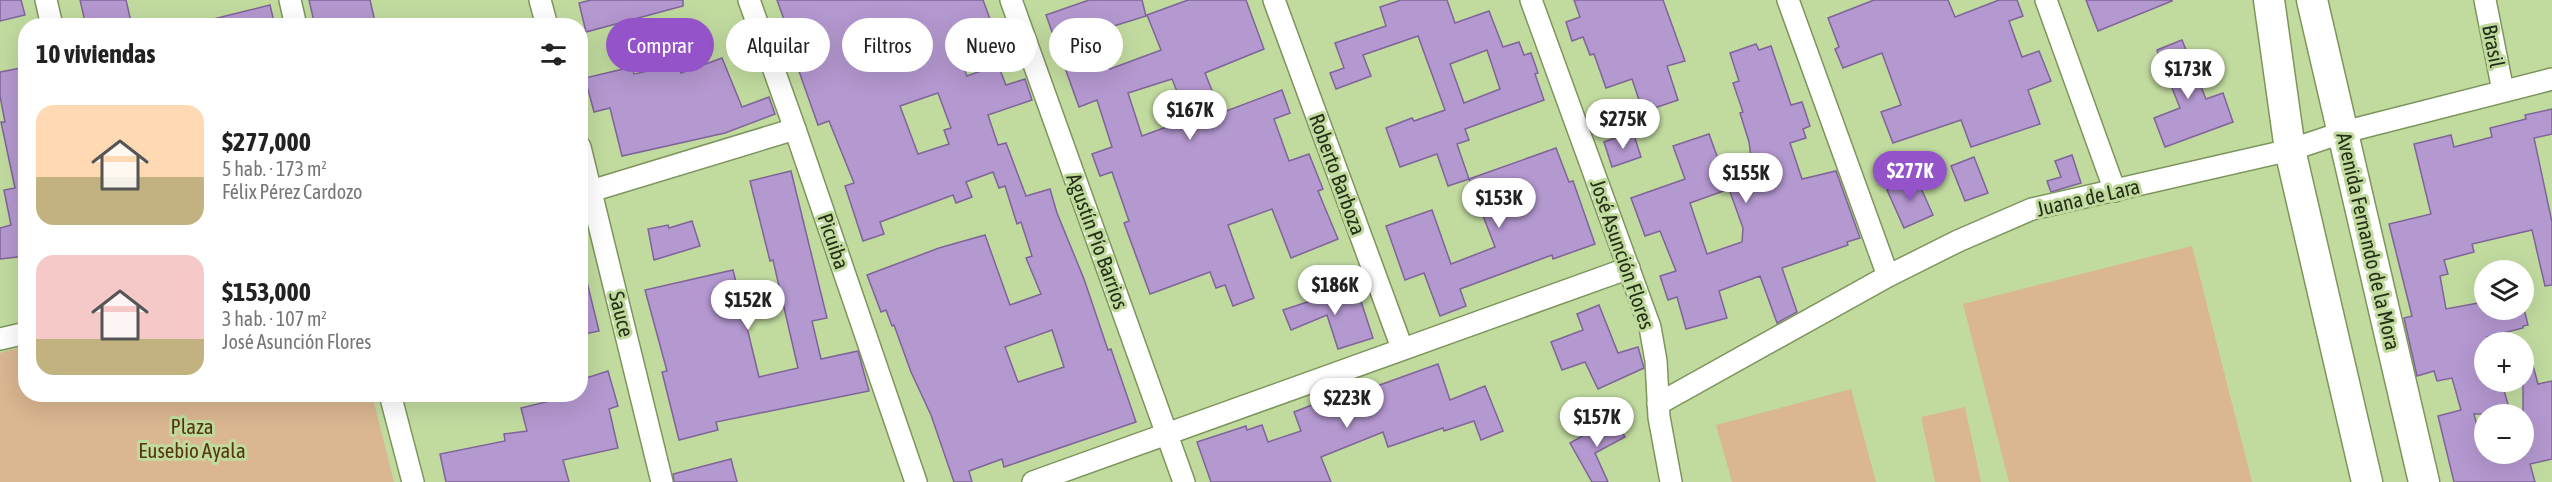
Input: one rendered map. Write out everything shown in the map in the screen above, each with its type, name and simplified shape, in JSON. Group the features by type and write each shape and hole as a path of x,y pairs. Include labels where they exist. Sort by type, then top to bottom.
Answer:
{"main road":[{"path":"2269,0 2290,150 2367,482"},
{"name":"Avenida Fernando de la Mora","path":"2312,0 2424,482"}],"street":[{"path":"46,0 50,18"},
{"path":"290,0 294,18"},
{"path":"540,0 545,18"},
{"name":"Picuiba","path":"749,0 916,482"},
{"name":"Agustín Pío Barrios","path":"1011,0 1184,482"},
{"name":"Roberto Barboza","path":"1274,0 1402,348"},
{"name":"José Asunción Flores","path":"1531,0 1650,327 1656,362 1658,404 1671,482"},
{"path":"1788,0 1888,276"},
{"path":"2046,0 2115,191"},
{"name":"Brasil","path":"2485,0 2503,91"},
{"name":"Juana de Lara","path":"1658,404 1888,276 1958,241 2032,209 2290,150 2344,132 2552,79"},
{"path":"588,191 795,129"},
{"name":"Sauce","path":"588,200 663,482"},
{"path":"1033,482 1629,268"},
{"path":"0,339 18,335"},
{"path":"392,402 413,482"}],"green space":[{"path":"2192,246 2252,482 2009,482 1963,304"},
{"name":"Plaza Eusebio Ayala","path":"18,348 18,402 374,402 394,482 0,482 0,353"},
{"path":"1851,389 1876,482 1732,482 1716,425"},
{"path":"1965,407 1981,482 1935,482 1921,417"}],"building":[{"path":"0,0 21,0 25,15 0,21"},
{"path":"80,0 126,0 130,18 84,18"},
{"path":"309,0 370,0 374,18 313,18"},
{"path":"591,0 683,0 683,6 638,18 606,18 606,27 588,31 588,18 583,18 579,3"},
{"path":"777,0 983,0 990,18 945,18 945,72 965,72 967,76 978,72 1001,72 1006,85 1025,79 1032,100 988,115 998,145 1006,143 1026,196 1050,189 1108,350 1111,349 1136,422 1004,467 1002,459 969,471 972,482 954,482 931,415 911,372 894,325 892,326 886,310 881,312 867,275 939,248 985,235 1010,305 1041,294 1026,258 1032,256 1021,222 1017,224 1005,186 999,188 993,172 966,182 972,197 956,203 953,195 880,222 884,234 863,241 845,186 854,183 829,121 818,125 799,72 830,72 830,18 783,18","holes":["938,93 951,128 944,130 949,144 918,154 900,106","1052,330 1064,367 1018,382 1005,347"]},
{"path":"1089,0 1142,0 1146,16 1123,23 1123,18 1049,18 1049,23 1046,15"},
{"path":"1188,0 1246,0 1264,49 1205,73 1221,113 1282,90 1290,113 1274,119 1289,161 1309,154 1323,189 1318,191 1338,239 1291,258 1272,209 1228,225 1254,298 1233,306 1225,285 1216,288 1210,272 1150,294 1124,223 1129,221 1112,172 1100,176 1092,154 1112,147 1097,100 1079,107 1066,72 1123,72 1123,64 1161,50 1147,15","holes":["1172,79 1188,119 1142,136 1128,93"]},
{"path":"1401,0 1447,0 1455,23 1489,11 1503,47 1519,42 1524,55 1531,53 1544,100 1465,129 1469,140 1457,144 1469,179 1448,186 1437,154 1400,167 1386,128 1412,118 1414,121 1445,110 1418,36 1363,55 1371,76 1336,89 1330,73 1344,68 1335,43 1386,26 1380,7","holes":["1487,50 1500,89 1464,103 1450,64"]},
{"path":"1574,0 1663,0 1685,61 1667,66 1678,100 1643,112 1632,79 1606,88 1594,54 1590,55 1583,37 1572,41 1566,22 1580,17"},
{"path":"1874,0 1948,0 1955,17 1999,0 2017,0 2023,16 2009,21 2022,57 2039,51 2051,81 2028,90 2040,124 1971,147 1961,120 1893,143 1881,112 1901,105 1882,53 1843,68 1835,49 1839,47 1828,18"},
{"path":"2086,0 2172,0 2172,1 2098,31"},
{"path":"270,5 273,18 217,18"},
{"path":"2182,40 2206,99 2223,93 2233,122 2165,147 2154,118 2180,108 2157,50"},
{"path":"1756,44 1759,50 1771,46 1791,105 1802,102 1810,126 1803,129 1806,138 1790,143 1802,179 1836,171 1860,238 1847,242 1848,245 1782,268 1797,312 1777,323 1760,276 1719,291 1727,318 1686,329 1677,297 1668,300 1660,276 1676,271 1660,231 1645,236 1631,198 1685,179 1673,146 1709,134 1721,167 1751,157 1740,113 1743,112 1733,83 1739,81 1730,53","holes":["1729,189 1743,228 1742,242 1707,254 1690,203"]},
{"path":"722,58 742,107 769,97 775,114 725,133 622,156 610,108 594,112 588,89 588,77 611,72 633,72 634,74 714,72 714,61"},
{"path":"18,69 18,257 0,259 0,228 11,225 4,190 15,188 1,122 5,122 0,96 0,72"},
{"path":"2552,109 2552,134 2534,138 2552,222 2552,285 2545,286 2532,230 2472,244 2474,252 2444,260 2448,274 2440,276 2446,309 2474,304 2474,320 2527,320 2528,325 2507,332 2474,332 2474,392 2504,392 2508,404 2474,404 2474,464 2530,464 2535,482 2454,482 2438,416 2461,410 2452,378 2437,381 2434,371 2417,376 2404,318 2412,316 2389,224 2431,214 2414,144 2451,135 2454,147 2492,137 2490,128 2526,119 2525,115"},
{"path":"1633,132 1641,157 1612,167 1604,142"},
{"path":"1556,148 1569,182 1573,181 1595,244 1553,259 1552,255 1460,289 1466,306 1440,316 1424,273 1405,280 1386,226 1432,210 1451,264 1495,247 1469,179"},
{"path":"2072,155 2081,183 2051,192 2047,181 2061,177 2055,161"},
{"path":"1974,157 1988,193 1965,201 1951,166"},
{"path":"791,171 827,318 812,321 821,359 858,351 869,391 716,422 718,430 679,440 662,372 667,371 645,290 733,270 759,377 798,368 773,260 770,261 750,181"},
{"path":"1916,177 1933,215 1904,228 1887,190"},
{"path":"692,221 700,246 654,260 648,229 668,225 669,228"},
{"path":"588,286 599,331 588,333"},
{"path":"1356,286 1373,338 1338,349 1327,315 1291,330 1283,310"},
{"path":"1599,305 1618,353 1638,347 1644,368 1598,389 1585,362 1562,370 1551,342 1583,330 1577,314"},
{"path":"1438,364 1450,400 1485,386 1503,431 1481,440 1474,421 1444,431 1443,428 1388,447 1383,432 1321,457 1331,482 1211,482 1197,442 1246,426 1247,430 1262,425 1268,442 1301,431 1294,412 1361,386 1363,391"},
{"path":"2534,369 2538,384 2552,381 2552,459 2534,463 2534,404 2523,404 2523,392 2534,392"},
{"path":"608,371 618,406 609,409 618,448 563,460 569,482 446,482 440,454 505,441 504,434 527,431 521,408 546,402 588,402 588,377"},
{"path":"1614,418 1625,437 1595,453 1608,482 1592,482 1570,443"},
{"path":"731,459 737,482 674,482 673,474"}]}
